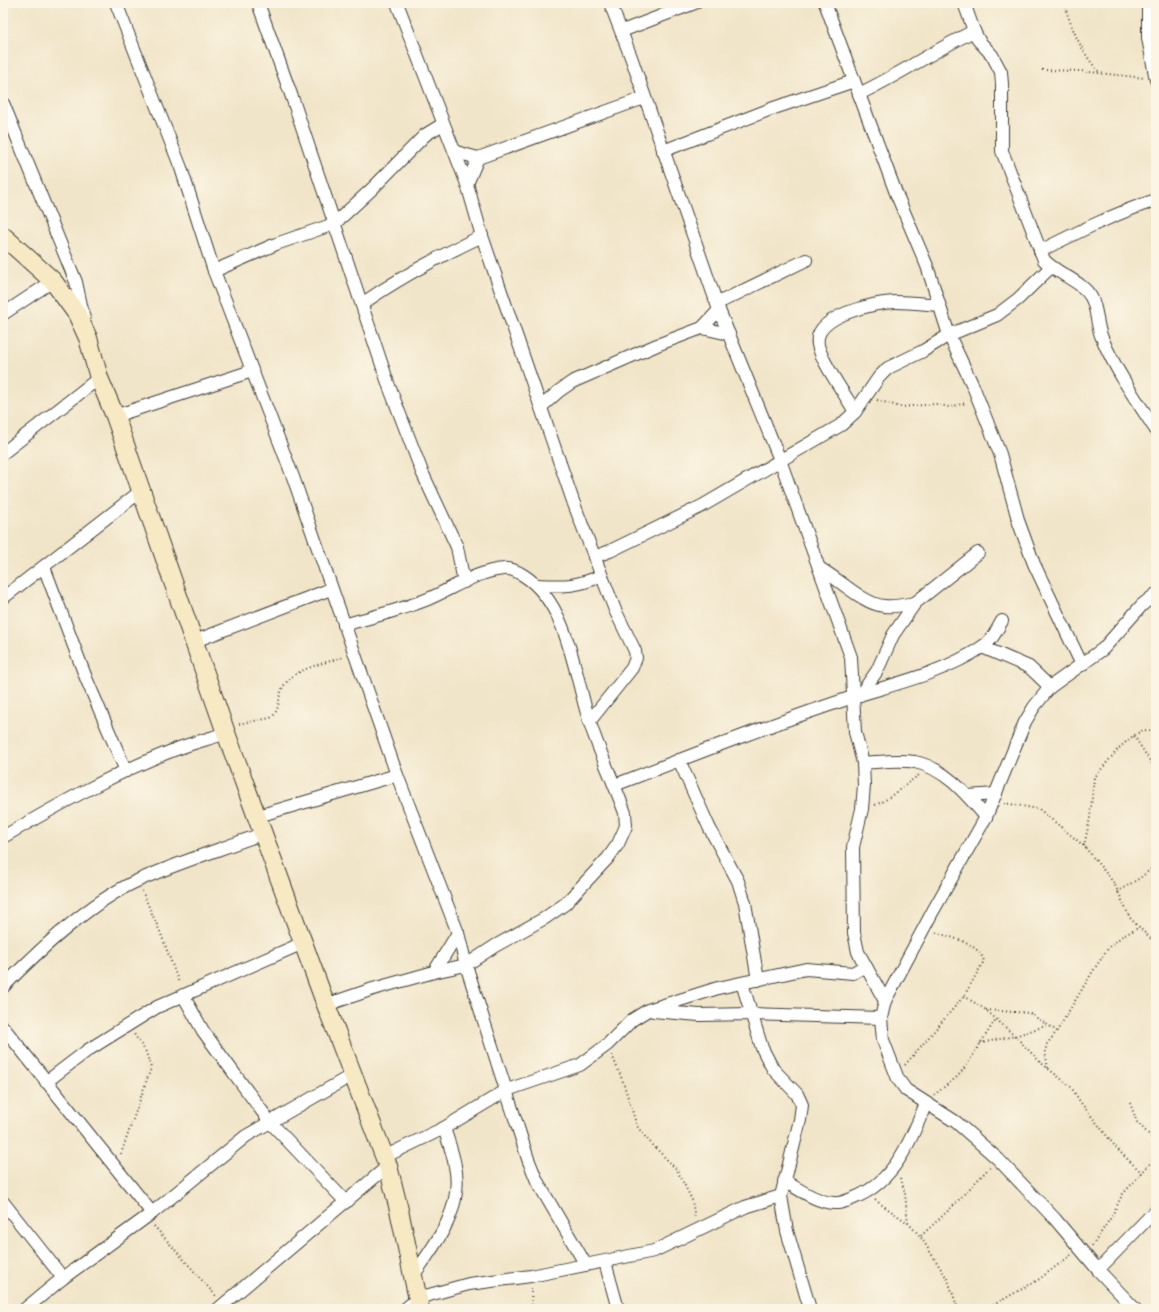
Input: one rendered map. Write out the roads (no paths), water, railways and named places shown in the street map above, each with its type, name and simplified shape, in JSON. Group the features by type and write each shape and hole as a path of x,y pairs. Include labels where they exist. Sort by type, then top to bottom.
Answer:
{"street":[{"path":"116,3 181,168 214,271 293,477 397,775 458,933 466,965 528,1159 537,1181 586,1265"},
{"path":"258,3 293,100 389,386 419,465 456,548 464,582"},
{"path":"397,3 443,124 456,152 482,236 594,557 635,651 636,658 632,668 589,722"},
{"path":"610,3 622,31 644,98 729,334 744,367 780,460 851,656 858,696 855,732 863,763 862,809 853,846 852,903 855,939 858,952 885,1001"},
{"path":"622,31 695,3"},
{"path":"825,3 896,193 927,266 949,335 978,399 1000,454 1019,523 1034,564 1082,665"},
{"path":"964,3 979,41 992,55 1001,72 1002,151 1044,260 1051,267 1079,285 1091,297 1101,336 1118,372 1156,430"},
{"path":"1148,3 1148,38 1156,79"},
{"path":"859,94 887,81 974,31"},
{"path":"663,151 771,109 854,80"},
{"path":"456,152 478,158 644,98"},
{"path":"3,103 76,282 88,338 99,378 115,416 195,641 225,731 261,825 302,943 354,1074 386,1161 400,1210 413,1276 414,1305 469,1284 531,1276 654,1251 745,1207 781,1196"},
{"path":"214,271 276,244 334,224 373,188 425,135 443,124"},
{"path":"467,184 478,158"},
{"path":"1040,251 1133,207 1156,200"},
{"path":"3,236 53,281 77,314 88,338"},
{"path":"362,304 393,282 439,256 482,236"},
{"path":"541,407 572,382 657,345 702,328 719,306 806,260"},
{"path":"594,557 610,551 702,506 841,425 855,412 869,390 888,368 922,351 949,335 997,315 1018,299 1051,267"},
{"path":"3,314 53,281"},
{"path":"855,412 824,360 818,344 819,334 826,325 843,313 870,306 895,302 939,305"},
{"path":"702,328 729,334"},
{"path":"115,416 252,371"},
{"path":"3,453 99,378"},
{"path":"3,598 141,491"},
{"path":"858,696 877,670 893,635 915,603 978,554"},
{"path":"44,567 86,678 126,771"},
{"path":"326,1005 374,989 434,972 466,965 495,946 545,918 565,904 608,858 618,844 626,826 625,813 589,722 559,618 548,598 537,585 518,572 506,568 493,570 428,599 344,625"},
{"path":"819,568 877,605 884,606 915,603"},
{"path":"537,585 580,585 601,576"},
{"path":"195,641 331,589"},
{"path":"1135,1309 1098,1270 1055,1219 998,1159 956,1122 906,1090 897,1075 883,1040 881,1018 885,1001 986,817 1025,722 1050,687 1103,649 1142,605 1156,594"},
{"path":"614,785 766,727 943,667 982,647 995,635 1002,621"},
{"path":"982,647 1029,667 1050,687"},
{"path":"3,837 65,800 174,750 225,731"},
{"path":"679,760 709,827 738,882 745,903 758,980"},
{"path":"863,763 899,761 916,762 951,780 968,796 986,817"},
{"path":"3,987 32,959 97,905 138,881 261,825 397,775"},
{"path":"968,796 995,798"},
{"path":"434,972 458,933"},
{"path":"46,1082 88,1050 158,1007 302,943"},
{"path":"221,1307 346,1202 386,1161 507,1090 580,1065 607,1045 632,1020 648,1010 718,988 806,969 853,972 865,966"},
{"path":"742,983 762,1048 774,1069 797,1094 802,1105 800,1120 781,1196 787,1231 810,1309"},
{"path":"184,995 204,1031 270,1122 346,1202"},
{"path":"648,1010 699,1015 751,1014 881,1018"},
{"path":"3,1027 116,1168 149,1215"},
{"path":"25,1309 63,1278 149,1215 246,1136 354,1074"},
{"path":"784,1181 812,1197 835,1204 865,1192 880,1181 898,1163 912,1139 926,1104"},
{"path":"413,1276 440,1238 454,1209 456,1168 444,1128"},
{"path":"3,1202 63,1278"},
{"path":"1098,1270 1156,1210"},
{"path":"605,1262 618,1309"}]}
